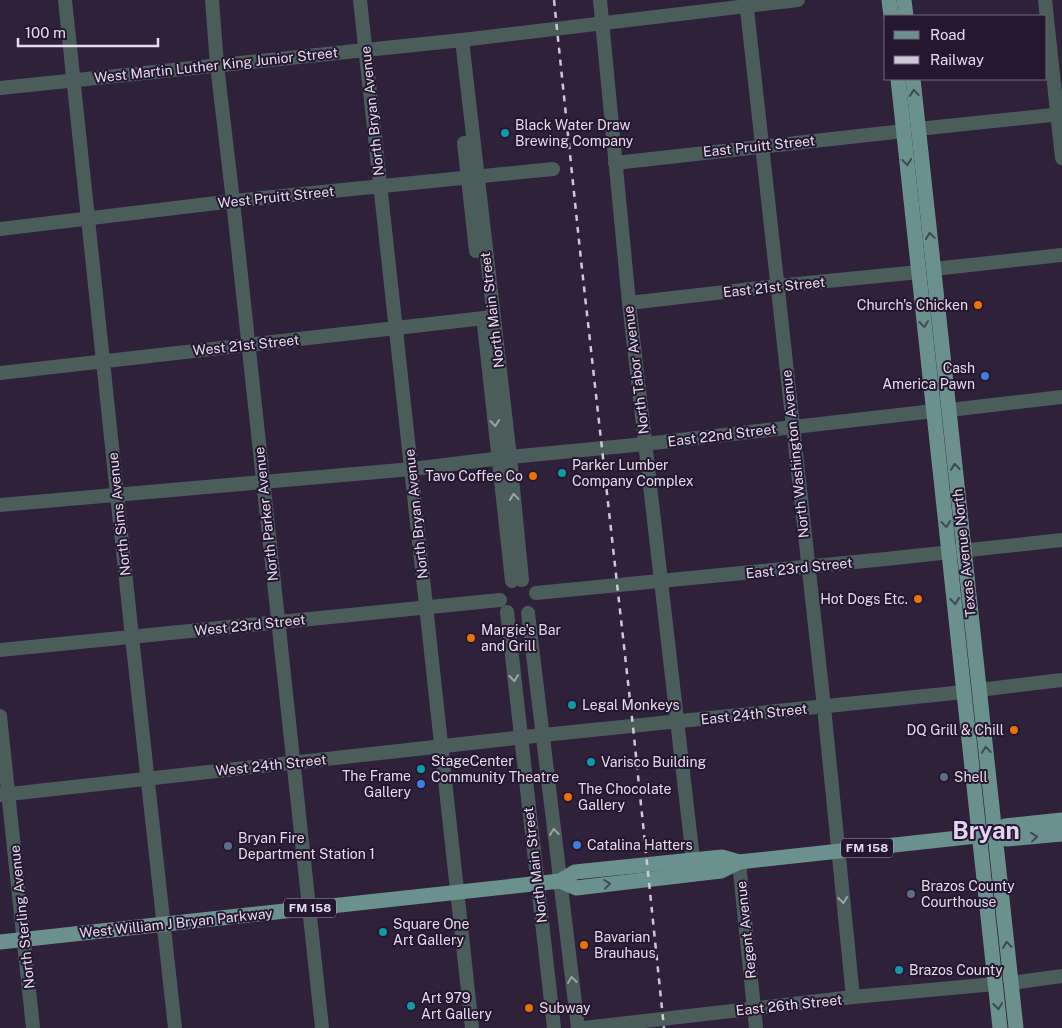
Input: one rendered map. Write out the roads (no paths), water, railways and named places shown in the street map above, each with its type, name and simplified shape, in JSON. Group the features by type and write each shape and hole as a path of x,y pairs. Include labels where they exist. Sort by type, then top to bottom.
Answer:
{"main road":[{"path":"889,0 891,15"},
{"path":"904,0 906,15"},
{"name":"Texas Avenue North","path":"898,80 911,130 927,271 949,410 956,552"},
{"name":"Texas Avenue North","path":"911,130 913,80"},
{"name":"Texas Avenue North","path":"927,271 934,411 956,552 988,834 1011,982 1016,1028"},
{"name":"FM 158","path":"560,881 576,888 721,871 739,862 988,834 1005,826 1062,820"},
{"name":"Texas Avenue North","path":"988,834 995,984 1000,1028"},
{"name":"FM 158","path":"988,834 1007,840 1062,834"},
{"name":"FM 158","path":"560,881 576,872 693,859 722,857 739,862"},
{"name":"West William J Bryan Parkway","path":"0,942 560,881"}],"street":[{"name":"North Sims Avenue","path":"65,0 175,1028"},
{"name":"North Parker Avenue","path":"212,0 217,65 322,1028"},
{"name":"North Bryan Avenue","path":"360,0 472,1028"},
{"name":"North Tabor Avenue","path":"600,0 629,303 693,859"},
{"name":"West Martin Luther King Junior Street","path":"0,88 458,40 746,3 798,0"},
{"path":"1045,0 1047,15"},
{"name":"North Washington Avenue","path":"746,3 824,707 853,998"},
{"path":"1047,15 1060,114 1062,158"},
{"name":"North Main Street","path":"458,40 517,580"},
{"name":"East Pruitt Street","path":"615,163 1060,114"},
{"name":"West Pruitt Street","path":"0,229 233,201 553,169"},
{"name":"East 21st Street","path":"629,303 1062,255"},
{"name":"West 21st Street","path":"0,373 488,317"},
{"path":"949,410 1062,397"},
{"name":"East 22nd Street","path":"0,505 412,469 934,411"},
{"name":"East 23rd Street","path":"536,594 1062,540"},
{"path":"517,580 532,586 536,594 535,606 528,613 518,616 504,606 503,588 517,580"},
{"name":"North Main Street","path":"504,606 554,1028"},
{"name":"West 23rd Street","path":"0,650 425,607 504,606"},
{"name":"North Main Street","path":"528,613 578,1028"},
{"name":"East 24th Street","path":"543,736 1062,680"},
{"name":"North Sterling Avenue","path":"0,716 5,794 25,939 33,1028"},
{"name":"West 24th Street","path":"5,794 543,736"},
{"name":"Regent Avenue","path":"739,862 756,1028"},
{"path":"1011,982 1062,976"},
{"name":"East 26th Street","path":"584,1028 683,1022 754,1009 995,984"}],"railway":[{"path":"554,0 664,1028"}],"place":[{"name":"Black Water Draw Brewing Company","path":"505,133"},
{"name":"Church's Chicken","path":"978,305"},
{"name":"Cash America Pawn","path":"985,376"},
{"name":"Parker Lumber Company Complex","path":"562,473"},
{"name":"Tavo Coffee Co","path":"533,476"},
{"name":"Hot Dogs Etc.","path":"918,599"},
{"name":"Margie's Bar and Grill","path":"471,638"},
{"name":"Legal Monkeys","path":"572,705"},
{"name":"DQ Grill & Chill","path":"1014,730"},
{"name":"Varisco Building","path":"591,762"},
{"name":"StageCenter Community Theatre","path":"421,769"},
{"name":"Shell","path":"944,777"},
{"name":"The Frame Gallery","path":"421,784"},
{"name":"The Chocolate Gallery","path":"568,797"},
{"name":"Catalina Hatters","path":"577,845"},
{"name":"Bryan Fire Department Station 1","path":"228,846"},
{"name":"Brazos County Courthouse","path":"911,894"},
{"name":"Square One Art Gallery","path":"383,932"},
{"name":"Bavarian Brauhaus","path":"584,945"},
{"name":"Brazos County","path":"899,970"},
{"name":"Art 979 Art Gallery","path":"411,1006"},
{"name":"Subway","path":"529,1008"}],"district":[{"name":"Bryan","path":"986,830"}]}
